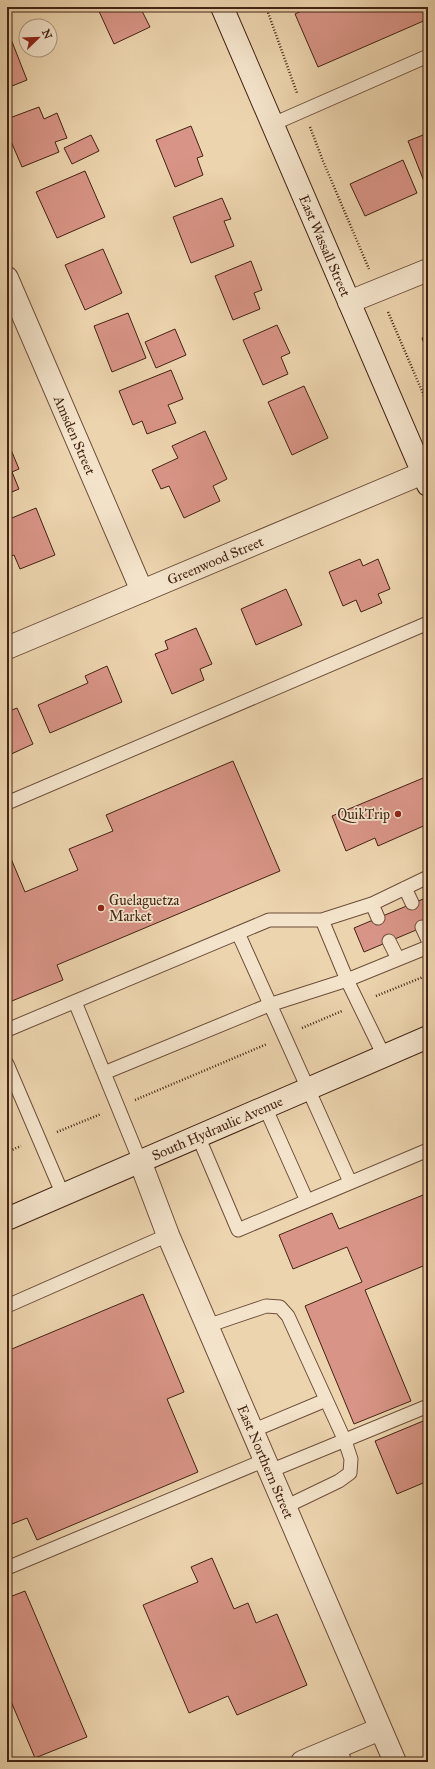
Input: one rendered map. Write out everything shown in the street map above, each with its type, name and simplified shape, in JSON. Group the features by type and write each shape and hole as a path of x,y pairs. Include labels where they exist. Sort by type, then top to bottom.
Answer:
{"street":[{"name":"East Wassall Street","path":"222,7 425,479"},
{"path":"350,302 428,270"},
{"name":"Amsden Street","path":"7,278 142,591"},
{"name":"Greenwood Street","path":"7,648 142,591 425,479"},
{"name":"South Hydraulic Avenue","path":"7,1218 384,1056 427,1039"},
{"name":"East Northern Street","path":"140,1161 168,1235 395,1762"},
{"path":"302,1762 342,1754 380,1729"}],"lane":[{"path":"273,124 428,56"},
{"path":"7,803 428,623"},
{"path":"7,1030 269,920 322,920 372,904 428,878"},
{"path":"405,888 412,904"},
{"path":"372,904 378,918"},
{"path":"322,920 347,980 384,1056"},
{"path":"422,927 428,940"},
{"path":"238,933 269,1005 309,1089 350,1182"},
{"path":"390,941 398,959"},
{"path":"104,1072 269,1005 347,980 428,947"},
{"path":"75,1002 140,1161"},
{"path":"7,1064 63,1195"},
{"path":"265,1107 307,1200"},
{"path":"198,1136 238,1230 428,1150"},
{"path":"7,1306 168,1235"},
{"path":"207,1326 266,1306 280,1306 288,1316 345,1441 352,1459 350,1473 339,1481 285,1507"},
{"path":"252,1431 326,1400"},
{"path":"7,1568 267,1466 345,1441 428,1406"}],"path":[{"path":"266,7 323,161 428,405"},
{"path":"7,1152 118,1107 358,1003 428,975"}],"building":[{"path":"97,7 140,7 150,27 114,44"},
{"path":"310,7 428,7 428,19 318,67 295,14"},
{"path":"9,34 27,80 7,88 7,35"},
{"path":"39,107 44,119 57,113 67,138 55,142 59,152 22,167 7,132 7,119"},
{"path":"191,126 203,156 197,158 203,175 175,187 156,140"},
{"path":"428,133 428,189 427,189 408,141"},
{"path":"91,135 99,151 72,164 64,148"},
{"path":"403,160 417,193 365,216 350,184"},
{"path":"85,171 105,217 57,238 36,192"},
{"path":"222,198 231,219 224,221 234,246 191,263 173,217"},
{"path":"103,249 122,293 85,310 65,265"},
{"path":"251,261 262,290 254,293 260,309 233,320 215,276"},
{"path":"128,313 146,358 112,372 94,326"},
{"path":"277,325 290,353 281,357 288,374 263,385 243,340"},
{"path":"175,329 186,355 156,368 145,342"},
{"path":"428,336 428,354 422,338"},
{"path":"171,370 183,399 168,405 176,423 147,434 142,421 133,425 119,391"},
{"path":"304,386 328,438 292,455 268,402"},
{"path":"205,431 227,479 213,486 220,501 184,518 169,486 161,489 152,470 178,458 172,446"},
{"path":"7,440 19,469 12,472 19,489 7,494"},
{"path":"36,508 55,555 20,569 14,555 7,557 7,520"},
{"path":"360,559 363,566 378,559 390,589 378,594 382,603 361,612 356,600 343,606 329,572"},
{"path":"286,589 302,625 256,645 241,609"},
{"path":"196,628 212,664 200,669 204,680 172,694 155,654 168,649 165,641"},
{"path":"107,666 122,702 50,733 38,705 88,683 85,676"},
{"path":"17,708 33,744 7,756 7,712"},
{"path":"233,761 280,871 57,965 63,980 7,1003 7,849 25,892 78,870 69,849 113,831 106,815"},
{"path":"428,776 428,824 378,846 375,838 346,851 332,816"},
{"path":"428,897 428,925 364,952 354,928"},
{"path":"428,1193 428,1264 365,1290 411,1401 354,1424 305,1306 362,1282 347,1247 293,1269 279,1235 332,1213 339,1229"},
{"path":"143,1294 184,1392 167,1399 198,1472 37,1540 27,1518 7,1526 7,1351"},
{"path":"428,1419 428,1481 397,1494 375,1441"},
{"path":"212,1558 234,1609 248,1603 256,1623 277,1614 307,1685 237,1715 228,1696 189,1713 143,1605 198,1582 191,1567"},
{"path":"25,1591 87,1737 35,1758 7,1692 7,1598"},
{"path":"7,1748 13,1762 7,1762"}],"place":[{"name":"QuikTrip","path":"398,814"},
{"name":"Guelaguetza Market","path":"101,908"}]}
